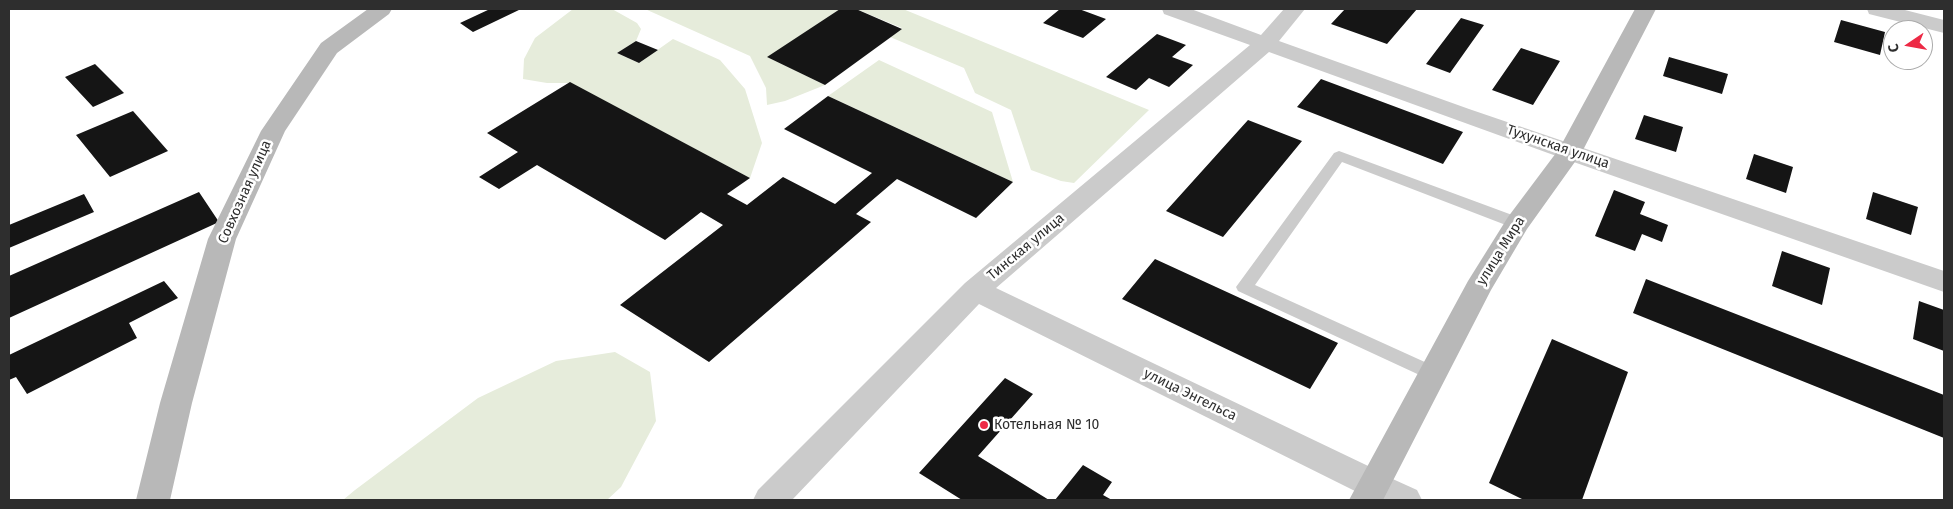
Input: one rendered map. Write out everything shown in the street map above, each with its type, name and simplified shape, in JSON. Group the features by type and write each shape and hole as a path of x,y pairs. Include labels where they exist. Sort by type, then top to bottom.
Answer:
{"main road":[{"name":"Совхозная улица","path":"153,500 176,403 222,239 273,131 329,48 381,9"},
{"name":"улица Мира","path":"1370,492 1478,288 1517,223 1570,152 1645,9"}],"street":[{"name":"Тухунская улица","path":"1172,9 1264,44 1944,282"},
{"name":"Тинская улица","path":"770,500 974,290 1264,44 1295,9"},
{"path":"1877,9 1944,27"},
{"name":"улица Энгельса","path":"974,290 1370,492 1405,500"}],"lane":[{"path":"1432,373 1244,287 1339,156 1517,223"}],"green space":[{"path":"573,9 612,9 637,23 641,29 636,41 617,53 639,63 673,39 720,60 745,89 762,143 750,178 570,83 547,83 523,79 524,59 535,38"},
{"path":"645,9 840,9 768,57 825,85 785,101 767,105 766,88 750,56"},
{"path":"856,9 903,9 1149,110 1074,183 1061,181 1031,170 1011,110 975,93 964,68 890,37 902,28"},
{"path":"879,60 992,112 1013,182 828,96"},
{"path":"615,352 650,372 656,421 621,487 607,500 343,500 478,398 556,361"}],"building":[{"path":"490,9 521,9 473,32 460,23"},
{"path":"840,9 856,9 902,29 825,85 767,57"},
{"path":"1060,9 1079,9 1106,19 1083,38 1043,23"},
{"path":"1345,9 1417,9 1387,44 1331,24"},
{"path":"1461,18 1484,25 1450,73 1426,64"},
{"path":"1841,20 1883,31 1880,55 1834,42"},
{"path":"1157,34 1186,45 1172,57 1193,65 1169,87 1149,78 1136,90 1106,77"},
{"path":"636,41 658,50 639,63 617,53"},
{"path":"1521,48 1560,61 1533,105 1492,90"},
{"path":"1669,57 1728,74 1722,94 1663,76"},
{"path":"95,64 124,93 93,107 65,77"},
{"path":"1321,79 1463,132 1443,164 1297,107"},
{"path":"570,82 750,178 727,194 747,205 783,177 835,204 872,173 784,129 828,96 1013,182 976,218 897,179 856,214 871,222 709,362 620,305 723,225 701,212 665,240 537,165 499,189 479,177 518,152 487,133"},
{"path":"133,111 168,151 110,177 76,135"},
{"path":"1644,115 1683,127 1676,152 1635,139"},
{"path":"1248,120 1302,141 1223,237 1166,211"},
{"path":"1754,154 1793,167 1786,193 1746,179"},
{"path":"1614,190 1645,202 1640,214 1668,225 1662,242 1642,234 1635,251 1595,236"},
{"path":"199,192 219,222 9,318 9,276"},
{"path":"1873,192 1918,207 1911,235 1866,219"},
{"path":"84,194 94,212 9,248 9,225"},
{"path":"1782,251 1830,268 1822,305 1772,286"},
{"path":"1155,259 1338,343 1310,389 1122,299"},
{"path":"1646,279 1944,395 1944,438 1633,313"},
{"path":"164,281 178,298 129,323 137,338 27,394 16,377 9,380 9,355"},
{"path":"1919,301 1944,310 1944,351 1913,339"},
{"path":"1552,339 1628,372 1582,500 1524,500 1489,483"},
{"name":"Котельная № 10","path":"1005,378 1033,394 978,456 1049,500 962,500 919,473"},
{"name":"Котельная № 10","path":"1083,465 1112,482 1103,495 1112,500 1055,500"}],"place":[{"name":"Котельная № 10","path":"984,425"}]}
